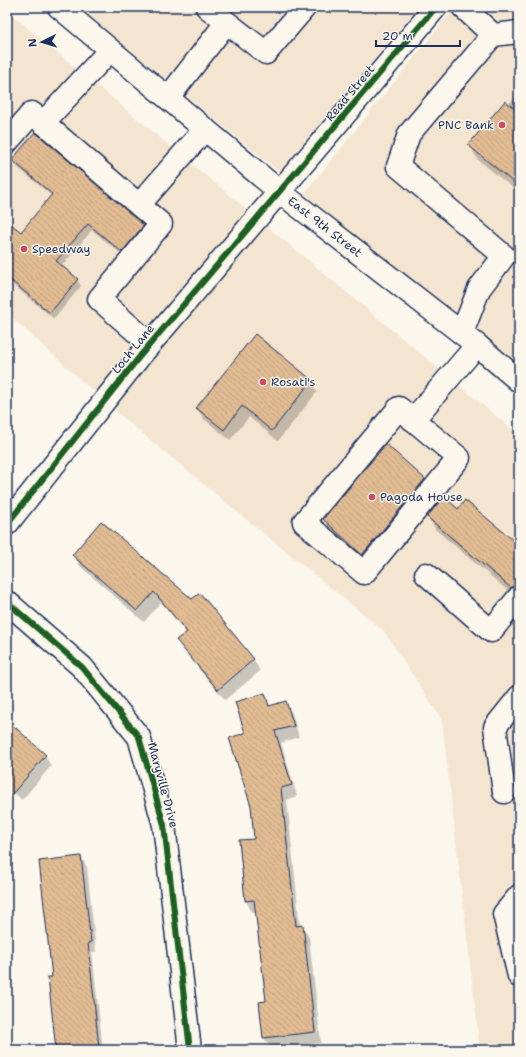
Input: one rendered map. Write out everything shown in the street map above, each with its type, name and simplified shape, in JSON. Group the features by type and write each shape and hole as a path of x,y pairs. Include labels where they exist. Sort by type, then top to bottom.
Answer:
{"street":[{"name":"East 9th Street","path":"59,7 280,192 469,339 519,382"},
{"path":"207,7 266,53 305,7"},
{"name":"Read Street","path":"280,192 436,7"},
{"path":"463,7 493,35"},
{"path":"168,98 226,23"},
{"path":"413,420 469,339 479,289 504,256 398,166 409,134 493,35 519,32"},
{"path":"43,123 110,50"},
{"path":"7,142 32,113 161,224 99,299 150,344"},
{"path":"139,205 205,129"},
{"name":"Loch Lane","path":"7,524 150,344 280,192"},
{"path":"399,408 413,420 459,458 364,573 304,522 399,408"},
{"path":"426,574 491,631 519,597"},
{"name":"Maryville Drive","path":"7,602 82,667 139,737 164,825 190,1050"},
{"path":"504,792 495,727 519,697"},
{"path":"519,896 504,914 519,976"}],"shaded area":[{"path":"78,7 418,7 279,172"},
{"path":"455,7 519,7 519,372 304,194"},
{"path":"7,11 519,435 519,1050 480,1050 442,720 384,631 114,410 7,313"}],"building":[{"name":"PNC Bank","path":"505,101 519,112 519,187 468,145"},
{"name":"Speedway","path":"35,132 144,225 122,252 88,224 56,261 78,279 50,313 7,277 7,221 21,232 52,194 12,160"},
{"name":"Rosati's","path":"255,334 312,380 272,431 242,406 224,430 196,408"},
{"name":"Pagoda House","path":"386,444 425,479 362,555 323,519"},
{"path":"444,496 458,509 465,500 519,545 519,585 511,588 427,517"},
{"path":"101,521 192,599 200,593 254,659 218,690 176,640 187,632 154,592 137,611 72,555"},
{"path":"265,693 269,706 286,701 294,726 275,731 292,785 281,788 296,926 303,925 315,1032 263,1038 259,1002 266,1001 254,900 245,901 239,840 254,839 251,806 229,738 245,733 235,702"},
{"path":"7,720 46,755 7,800"},
{"path":"81,856 91,942 88,943 99,1048 56,1050 48,977 52,977 39,861"}],"cycle path":[{"path":"7,524 140,356 436,7"},
{"path":"7,602 82,667 139,737 164,825 190,1050"}],"place":[{"name":"PNC Bank","path":"502,125"},
{"name":"Speedway","path":"24,249"},
{"name":"Rosati's","path":"263,382"},
{"name":"Pagoda House","path":"372,497"}]}
